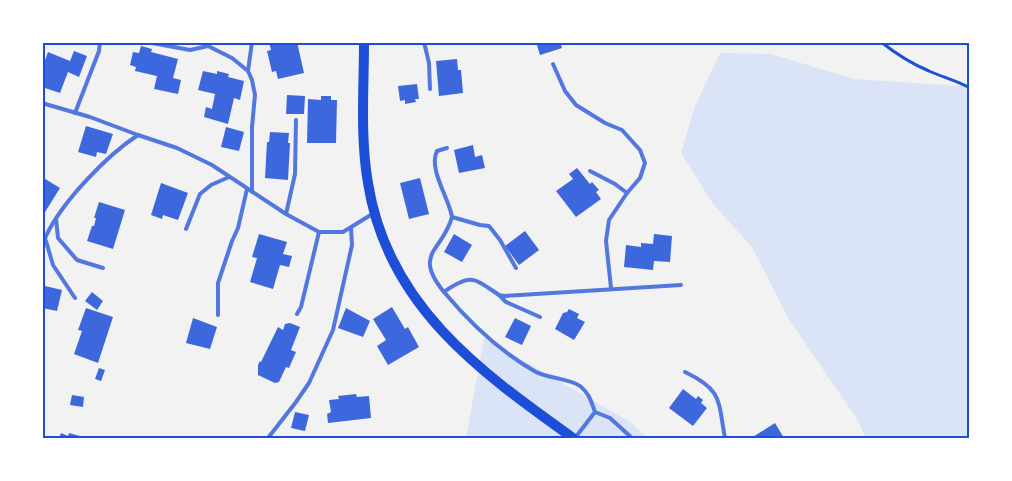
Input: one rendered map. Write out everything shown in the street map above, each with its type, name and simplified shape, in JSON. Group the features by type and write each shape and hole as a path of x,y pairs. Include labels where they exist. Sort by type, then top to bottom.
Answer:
{"main road":[{"path":"364,42 364,148 368,183 374,213 398,272 414,298 440,330 483,372 574,438"}],"lane":[{"path":"75,113 100,42"},
{"path":"248,71 252,42"},
{"path":"424,42 429,63 430,89"},
{"path":"152,43 190,50 208,46 232,58 248,71 255,95 252,127 252,192"},
{"path":"553,64 565,91 576,105 605,123 622,130 640,150 645,163 640,178 626,193 610,220 606,241 611,288"},
{"path":"43,105 75,113 177,148 212,165 286,214 319,232 343,232 374,213"},
{"path":"286,214 295,174 296,120"},
{"path":"42,251 44,238 71,198 110,157 138,136"},
{"path":"447,148 437,151 435,160 437,174 452,217 450,228 437,243 430,256 430,267 437,282 464,316 514,359 539,373 578,385 590,397 595,412 610,418 632,438"},
{"path":"590,171 615,184 626,193"},
{"path":"186,229 200,194 211,185 229,177"},
{"path":"218,315 218,283 238,228 247,189"},
{"path":"452,217 489,226 500,240 516,268"},
{"path":"56,219 58,238 77,260 104,268"},
{"path":"268,438 309,383 333,330 352,245 351,228"},
{"path":"297,314 301,307 319,232"},
{"path":"44,238 53,265 75,298"},
{"path":"444,292 458,282 470,279 477,280 506,302 540,317"},
{"path":"499,295 512,296 611,288 681,285"},
{"path":"685,372 704,383 717,397 725,438"},
{"path":"574,438 595,412"}],"path":[{"path":"880,42 890,50 929,71 958,81 970,88"}],"shaded area":[{"path":"720,53 771,54 854,79 961,86 969,84 969,438 865,438 859,422 788,318 752,247 713,204 681,153 695,106"},
{"path":"484,338 630,422 648,438 466,438"}],"building":[{"path":"269,42 297,42 304,73 278,79 276,71 272,72 267,51 271,50"},
{"path":"536,42 560,42 562,48 540,55"},
{"path":"141,46 152,49 151,52 178,59 173,78 181,80 178,94 154,89 157,76 135,71 136,67 130,65 133,52 139,53"},
{"path":"74,51 87,56 79,77 68,72 60,93 42,87 42,62 44,63 48,52 70,61"},
{"path":"457,59 458,70 461,70 463,93 439,96 436,61"},
{"path":"203,71 217,74 217,71 229,74 228,77 244,81 240,100 234,98 228,124 204,117 206,107 212,109 215,94 198,90"},
{"path":"417,84 419,99 415,99 416,102 405,104 405,100 400,101 398,86"},
{"path":"287,95 305,96 304,114 286,114"},
{"path":"321,96 331,96 331,100 337,100 336,143 307,143 308,99 321,100"},
{"path":"86,126 113,134 106,154 97,152 96,157 78,152"},
{"path":"226,127 244,132 239,151 221,147"},
{"path":"270,132 289,133 288,180 265,178 267,142 269,142"},
{"path":"473,145 475,157 482,155 485,168 459,173 454,150"},
{"path":"577,168 590,184 592,182 599,190 596,192 601,199 576,217 556,191 573,179 569,174"},
{"path":"42,177 60,188 42,217"},
{"path":"420,178 429,214 409,219 400,183"},
{"path":"161,183 188,193 178,220 163,215 162,219 151,215"},
{"path":"99,202 125,210 113,249 87,241 92,226 94,226 96,218 94,218"},
{"path":"525,231 539,250 519,265 505,246"},
{"path":"259,234 287,242 283,254 292,256 289,267 280,265 273,289 250,282 257,258 252,257"},
{"path":"454,234 472,245 462,262 444,252"},
{"path":"654,234 672,236 670,262 654,261 653,270 624,267 626,245 641,247 641,243 653,244"},
{"path":"45,286 62,290 57,311 42,308 42,295"},
{"path":"92,292 103,301 97,310 85,301"},
{"path":"392,307 405,329 408,327 419,347 388,365 377,346 386,340 373,319"},
{"path":"86,308 113,317 98,363 74,354 82,331 78,330"},
{"path":"346,308 370,321 363,337 338,328"},
{"path":"569,309 579,314 577,318 585,322 574,340 555,329 563,313"},
{"path":"193,318 217,327 210,349 186,343"},
{"path":"515,318 531,326 522,345 505,337"},
{"path":"290,323 300,327 291,350 296,352 289,368 286,367 279,382 275,383 258,375 258,365 278,327 283,330 285,324"},
{"path":"99,368 105,370 101,381 95,379"},
{"path":"683,389 696,399 698,396 703,400 701,403 707,408 693,426 669,408"},
{"path":"356,394 357,397 369,396 371,418 328,423 327,414 331,412 329,400 339,399 338,396"},
{"path":"72,395 84,397 83,407 70,405"},
{"path":"295,412 309,415 305,431 291,428"},
{"path":"775,423 784,438 751,438"},
{"path":"61,433 68,436 69,433 87,438 59,438"}]}
